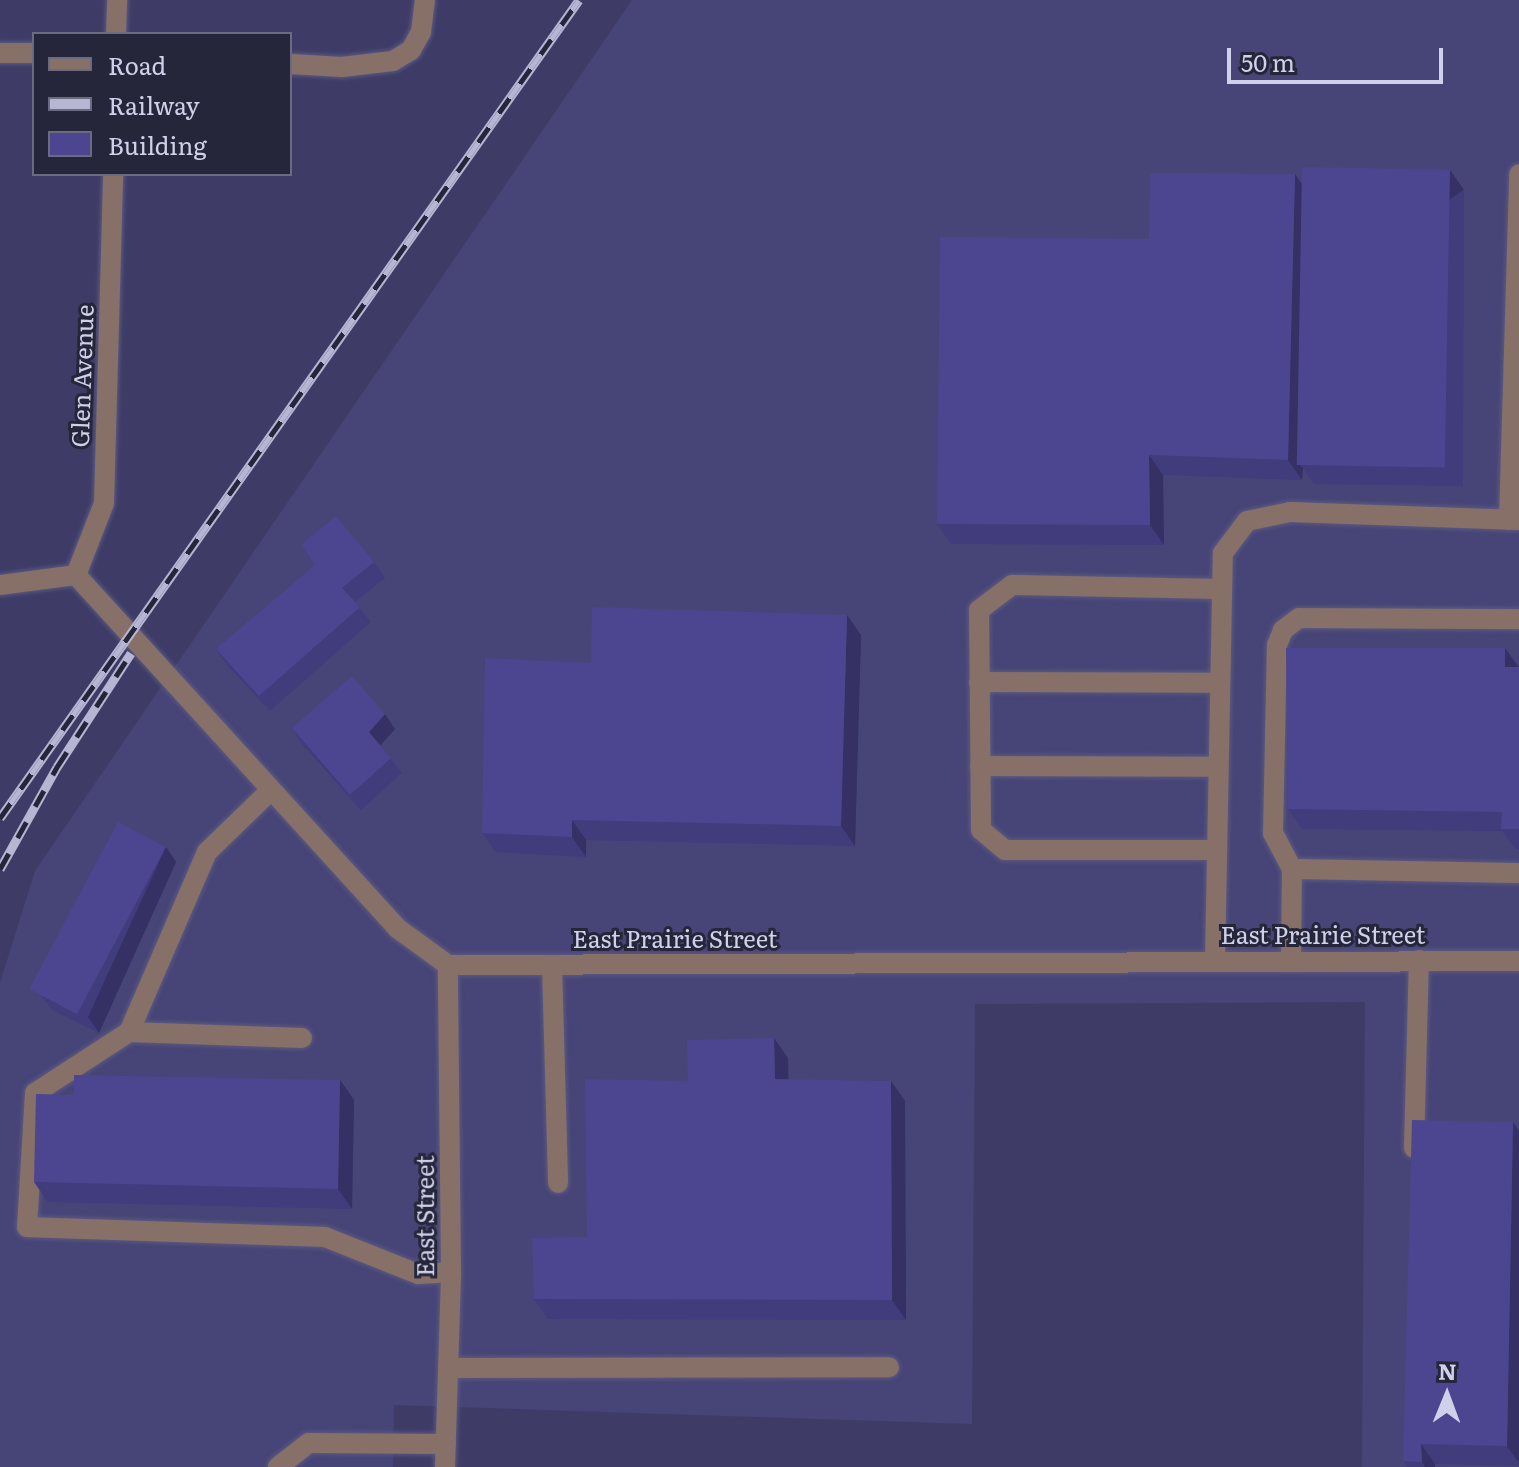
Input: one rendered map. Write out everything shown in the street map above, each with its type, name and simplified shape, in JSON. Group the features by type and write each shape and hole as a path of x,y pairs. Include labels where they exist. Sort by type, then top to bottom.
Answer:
{"street":[{"path":"116,32 117,0"},
{"path":"292,64 342,67 393,61 411,50 421,32 425,0"},
{"path":"0,53 32,53"},
{"path":"1215,961 1223,553 1247,521 1290,512 1514,520 1519,174"},
{"name":"Glen Avenue","path":"76,575 104,503 113,176"},
{"path":"0,585 76,575 397,928 448,965"},
{"path":"1216,850 1005,850 981,830 979,610 1012,585 1222,589"},
{"path":"1291,960 1292,869 1273,833 1277,645 1283,630 1299,618 1519,619"},
{"path":"979,682 1219,683"},
{"path":"980,766 1217,767"},
{"path":"270,791 207,852 129,1032 35,1093 27,1227 325,1237 418,1274 451,1272"},
{"path":"1292,869 1519,873"},
{"path":"1414,1172 1419,960"},
{"name":"East Prairie Street","path":"448,965 1519,961"},
{"name":"East Street","path":"445,1467 451,1272 448,965"},
{"path":"552,965 558,1183"},
{"path":"129,1032 302,1038"},
{"path":"448,1368 889,1367"},
{"path":"278,1467 309,1443 446,1444"}],"shaded area":[{"path":"632,0 1519,0 1519,1467 1362,1467 1365,1002 975,1004 972,1424 394,1405 393,1467 0,1467 0,983 35,871"}],"building":[{"path":"1302,167 1450,170 1445,468 1297,465"},
{"path":"1150,173 1295,174 1288,460 1149,455 1150,525 937,524 940,237 1149,239"},
{"path":"336,516 374,562 342,588 360,607 259,696 216,649 315,565 302,544"},
{"path":"592,607 847,615 841,826 572,820 572,837 482,833 485,658 591,663"},
{"path":"1286,648 1505,648 1505,667 1519,667 1519,829 1501,829 1502,812 1288,809"},
{"path":"352,676 385,714 369,732 391,758 350,795 292,728"},
{"path":"118,822 166,847 77,1014 29,989"},
{"path":"774,1038 775,1079 891,1081 892,1300 534,1299 532,1238 587,1237 585,1079 688,1081 687,1040"},
{"path":"74,1075 340,1080 338,1189 34,1182 36,1094 74,1095"},
{"path":"1412,1120 1513,1122 1507,1446 1421,1444 1422,1462 1403,1461"}],"railway":[{"path":"0,818 579,0"},
{"path":"0,869 57,767 131,653"}]}
